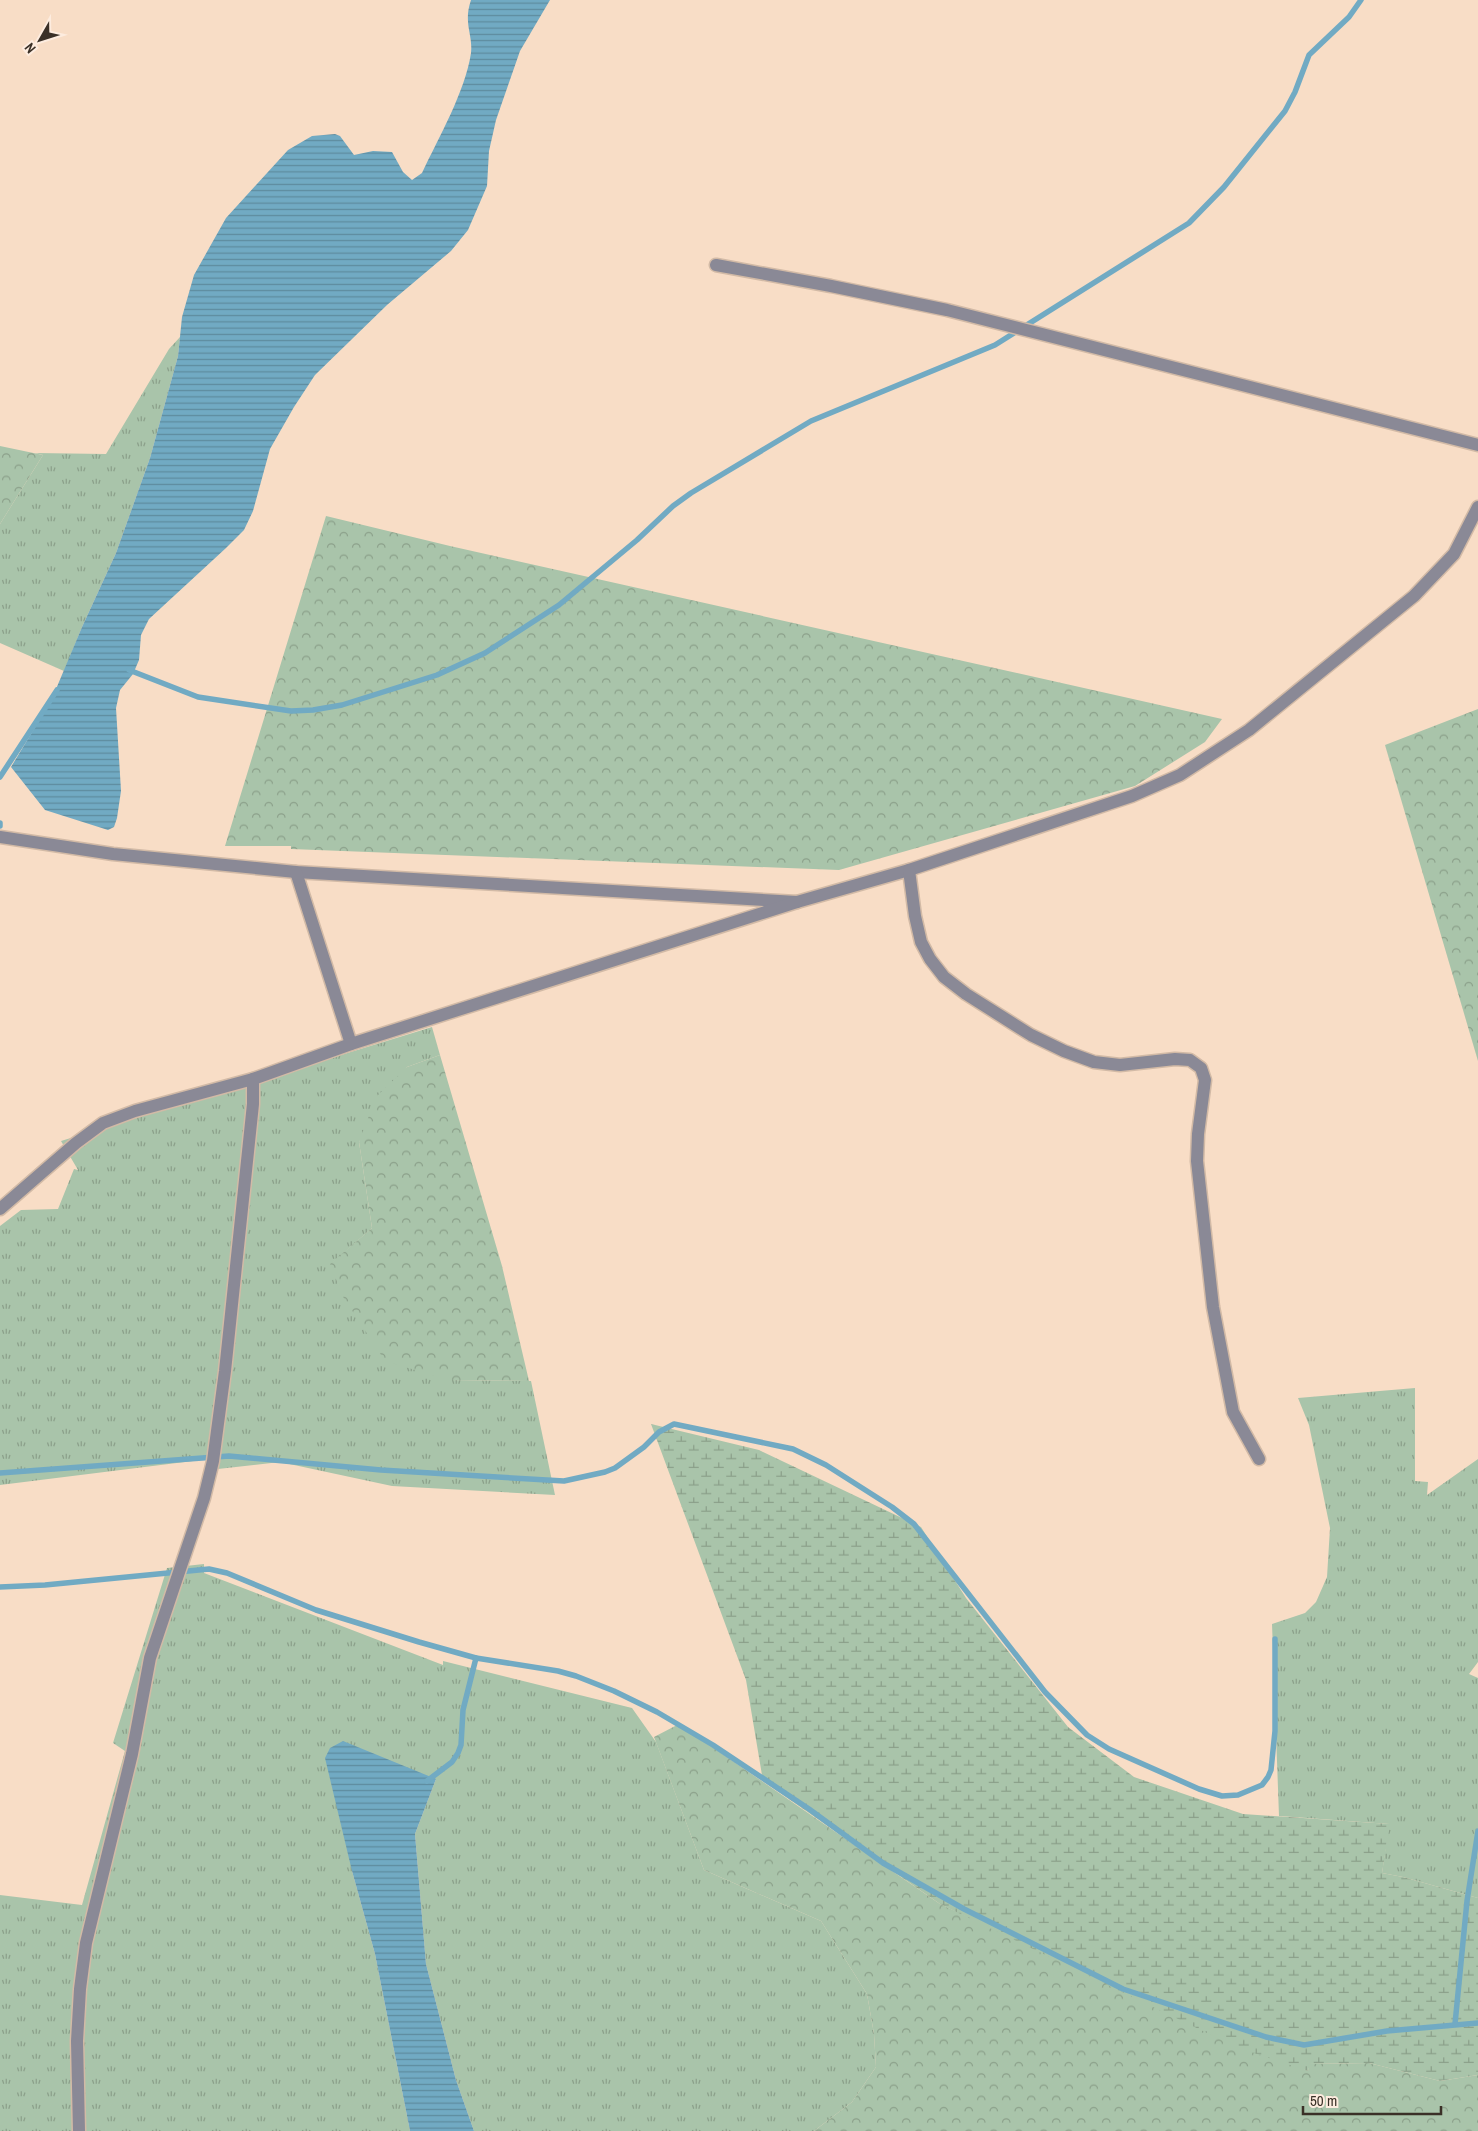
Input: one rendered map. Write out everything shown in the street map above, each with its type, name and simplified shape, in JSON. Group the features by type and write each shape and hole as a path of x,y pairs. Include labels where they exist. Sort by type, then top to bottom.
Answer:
{"street":[{"path":"716,265 946,310 1478,445"},
{"path":"0,1209 76,1143 103,1123 135,1111 253,1079 351,1044 797,902 909,870 1132,796 1180,775 1209,758 1249,730 1414,596 1454,554 1478,507"},
{"path":"0,837 113,854 296,872 797,902"},
{"path":"909,870 921,942 930,959 944,977 966,994 1031,1035 1064,1051 1094,1062 1120,1065 1175,1058 1190,1060 1201,1068 1205,1080 1198,1134 1197,1162 1213,1307 1229,1400 1233,1412 1259,1459"},
{"path":"296,872 351,1044"},
{"path":"79,2131 77,2041 80,1989 86,1943 132,1754 150,1658 201,1507 213,1461 237,1263 253,1104 253,1079"}],"green space":[{"path":"180,337 178,356 150,458 116,553 64,671 0,643 0,524 43,455 35,453 106,454 169,349"},
{"path":"0,446 43,455 0,524"},
{"path":"326,516 450,546 1222,719 1205,742 1135,786 839,870 291,849 291,846 225,846"},
{"path":"1478,709 1478,1061 1385,745"},
{"path":"432,1027 440,1055 407,1067 359,1142 372,1228 331,1264 341,1290 450,1380 531,1381 555,1495 392,1486 280,1462 209,1470 209,1459 0,1485 0,1226 21,1210 58,1209 74,1169 78,1170 61,1141"},
{"path":"440,1055 502,1266 529,1381 449,1380 385,1361 338,1289 340,1289 330,1264 372,1228 359,1142 376,1097 407,1067"},
{"path":"1415,1388 1415,1481 1428,1482 1427,1495 1478,1459 1478,1662 1469,1674 1478,1678 1478,1898 1382,1873 1389,1824 1279,1816 1272,1624 1305,1613 1316,1602 1327,1577 1330,1528 1309,1425 1298,1398"},
{"path":"651,1424 759,1450 921,1527 966,1598 1068,1727 1134,1777 1243,1814 1390,1824 1382,1873 1478,1898 1478,2075 1440,2081 1369,2063 1310,2064 1308,2071 1236,2047 940,1904 763,1781 746,1680"},
{"path":"204,1564 204,1573 443,1665 443,1661 632,1708 656,1742 704,1870 821,1921 867,1994 874,2034 876,2067 852,2102 814,2131 474,2131 456,2080 426,1964 415,1834 436,1779 352,1871 375,1954 410,2131 0,2131 0,1895 82,1905 125,1751 113,1743 167,1568"},
{"path":"679,1724 940,1904 1308,2071 1309,2064 1369,2063 1440,2081 1478,2075 1478,2131 814,2131 852,2102 876,2067 874,2034 867,1994 821,1921 704,1870 654,1737"}],"water":[{"path":"471,0 550,0 520,51 496,120 489,151 487,186 468,230 451,251 387,305 315,375 270,449 253,511 244,530 149,619 141,635 139,660 133,674 120,690 116,708 121,791 114,827 108,830 45,810 11,767 51,701 116,553 150,458 178,356 182,317 194,275 226,218 288,150 312,136 335,134 340,136 354,155 373,151 392,152 403,172 412,180 422,173 451,114 468,68 471,46 468,15"},
{"path":"343,1741 436,1779 415,1834 426,1964 456,2080 474,2131 410,2131 375,1954 352,1871 325,1758 330,1748"}],"waterway":[{"path":"129,670 198,697 291,711 313,710 342,705 437,675 485,653 559,605 637,540 673,506 691,493 811,421 995,345 1189,223 1224,187 1285,111 1295,92 1309,55 1349,17 1361,0"},
{"path":"0,777 57,690"},
{"path":"0,1473 229,1456 381,1470 564,1481 615,1468 644,1447 659,1432 674,1424 793,1449 826,1465 892,1507 914,1524 1045,1692 1087,1735 1109,1749 1199,1789 1222,1796 1238,1795 1262,1785 1271,1770 1275,1731 1275,1639"},
{"path":"0,1587 45,1585 209,1569 227,1573 316,1610 419,1642 476,1658 558,1671 614,1691 657,1712 713,1745 809,1809 883,1863 964,1909 1123,1989 1266,2037 1304,2045 1387,2031 1478,2023"},
{"path":"427,1781 452,1762 458,1753 461,1745 463,1710 476,1658"},
{"path":"1455,2024 1467,1901 1478,1831"}]}
